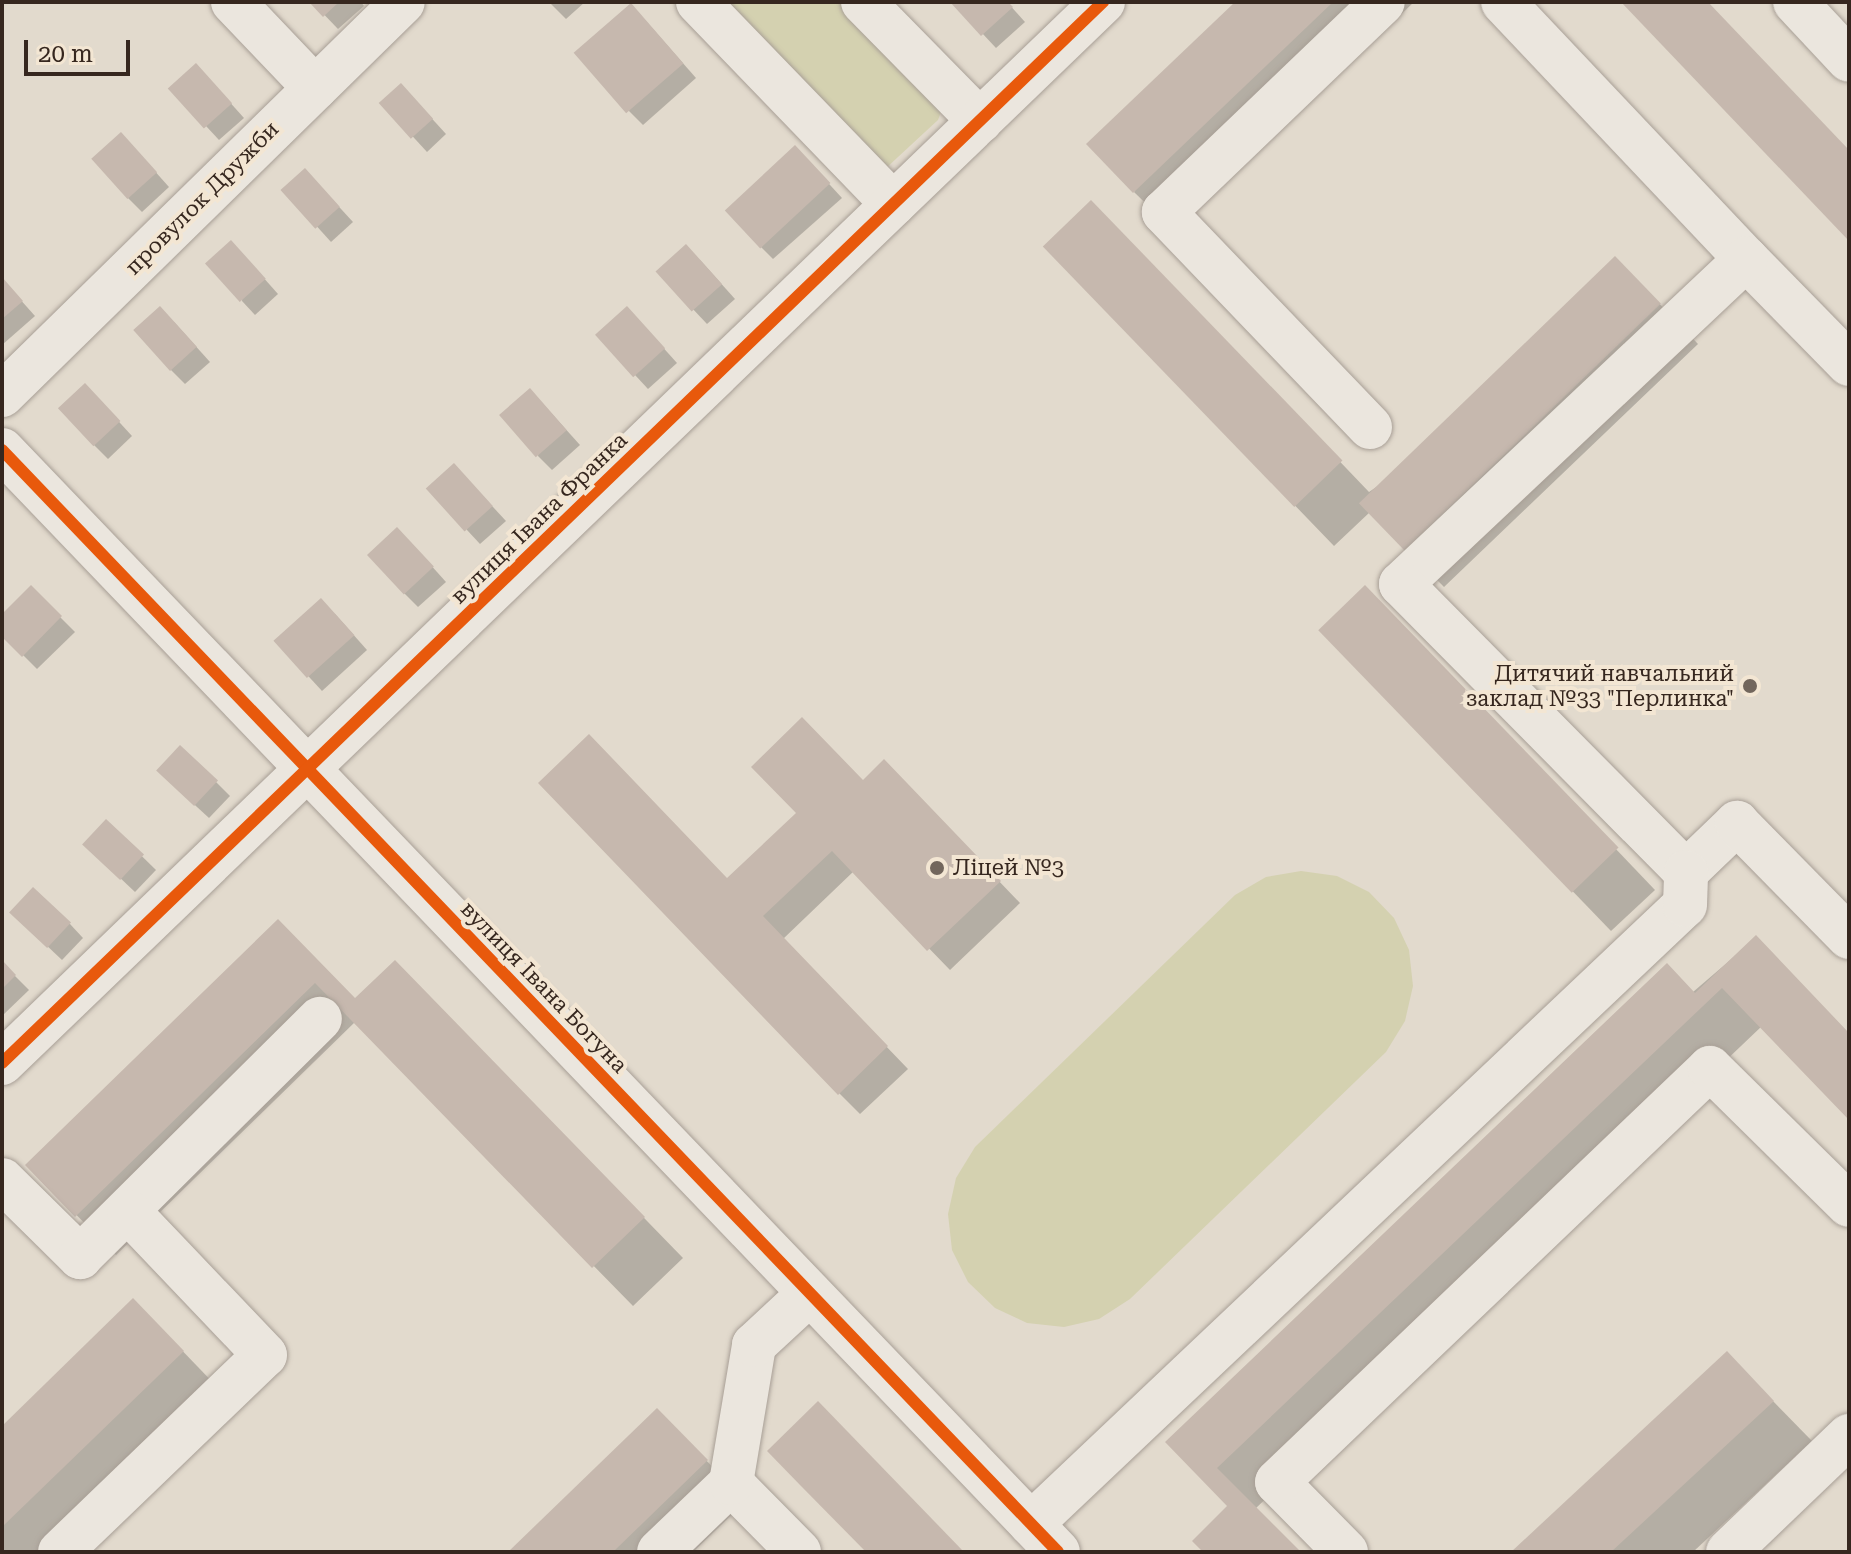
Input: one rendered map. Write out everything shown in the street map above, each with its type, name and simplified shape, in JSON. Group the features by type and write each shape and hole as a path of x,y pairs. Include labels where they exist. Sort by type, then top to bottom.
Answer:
{"street":[{"path":"233,2 315,88"},
{"name":"провулок Дружби","path":"2,395 403,2"},
{"path":"698,2 893,204"},
{"path":"863,2 980,121"},
{"name":"вулиця Івана Франка","path":"2,1063 1103,2"},
{"path":"1370,427 1164,212 1383,2"},
{"path":"1503,2 1849,364"},
{"path":"1795,2 1849,60"},
{"path":"1686,872 1401,584 1746,259"},
{"name":"вулиця Івана Богуна","path":"2,450 1045,1538"},
{"path":"1045,1538 1685,905 1686,872 1737,823 1849,937"},
{"path":"2,1180 80,1257 129,1212 320,1019"},
{"path":"1346,1552 1277,1482 1710,1068 1849,1205"},
{"path":"60,1552 265,1355 129,1212"},
{"path":"659,1552 731,1483 754,1345 810,1293"},
{"path":"1728,1552 1849,1436"},
{"path":"731,1483 799,1552"}],"shaded area":[{"path":"693,2 841,2 935,97 942,109 938,120 871,182"},
{"path":"1301,871 1337,876 1369,892 1394,918 1409,950 1413,986 1405,1021 1386,1052 1130,1299 1099,1319 1064,1327 1027,1323 995,1308 968,1282 952,1250 948,1214 956,1178 975,1147 1235,895 1266,877"}],"building":[{"path":"309,2 339,2 323,17"},
{"path":"950,2 1008,2 1013,7 981,36"},
{"path":"1235,2 1333,2 1133,193 1086,144"},
{"path":"1621,2 1708,2 1849,150 1849,241"},
{"path":"631,3 683,63 626,113 574,53"},
{"path":"196,63 232,103 204,129 168,88"},
{"path":"401,83 433,119 411,139 379,103"},
{"path":"121,132 157,172 127,199 91,159"},
{"path":"795,145 830,183 760,249 725,210"},
{"path":"305,168 340,207 315,229 280,190"},
{"path":"1091,200 1342,460 1294,507 1043,247"},
{"path":"231,240 266,279 240,302 205,263"},
{"path":"686,244 722,284 692,312 656,271"},
{"path":"1615,256 1661,303 1405,551 1359,503"},
{"path":"2,277 23,301 2,319"},
{"path":"160,306 197,347 170,371 133,330"},
{"path":"627,306 665,348 633,377 595,335"},
{"path":"85,383 120,421 93,446 58,408"},
{"path":"530,388 567,430 536,457 499,415"},
{"path":"454,463 493,506 465,532 426,488"},
{"path":"397,527 434,566 404,594 367,555"},
{"path":"31,585 62,616 22,657 2,637 2,614"},
{"path":"1365,585 1619,848 1572,893 1318,630"},
{"path":"321,598 354,635 307,678 273,641"},
{"path":"802,717 863,780 884,759 1001,881 927,951 832,851 763,916 888,1046 838,1095 538,783 589,734 727,878 796,813 751,767"},
{"path":"180,745 218,780 194,806 156,771"},
{"path":"106,819 144,854 120,880 82,845"},
{"path":"33,887 71,922 47,948 9,913"},
{"path":"278,919 355,998 395,960 645,1217 592,1268 315,983 75,1217 25,1165"},
{"path":"1756,935 1849,1033 1849,1120 1722,988 1217,1468 1301,1552 1203,1552 1192,1541 1227,1506 1165,1442 1667,963 1695,993"},
{"path":"2,960 16,975 2,989"},
{"path":"133,1298 184,1351 2,1527 2,1426"},
{"path":"1727,1351 1774,1401 1611,1552 1511,1552"},
{"path":"818,1401 964,1552 866,1552 767,1451"},
{"path":"657,1408 708,1460 613,1552 508,1552"}],"cycle path":[{"path":"2,1063 1103,2"},
{"path":"2,450 1058,1552"}],"place":[{"name":"Дитячий навчальний заклад №33 \"Перлинка\"","path":"1750,686"},
{"name":"Ліцей №3","path":"937,868"}]}
